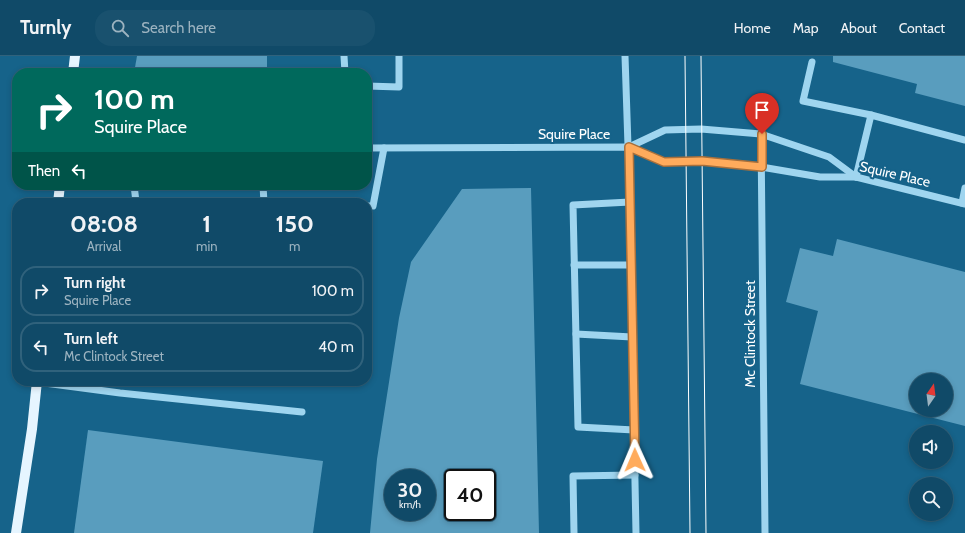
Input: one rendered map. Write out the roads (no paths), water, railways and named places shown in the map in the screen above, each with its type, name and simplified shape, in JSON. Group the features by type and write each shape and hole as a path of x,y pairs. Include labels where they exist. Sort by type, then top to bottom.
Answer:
{"main road":[{"path":"74,68 75,56"},
{"path":"16,533 32,429 36,386"}],"street":[{"path":"344,56 345,68"},
{"path":"372,86 399,87 399,56"},
{"path":"625,56 629,147 636,533"},
{"path":"812,62 803,101 871,115 965,140"},
{"path":"629,147 665,130 701,129 762,134 829,156 856,177 871,115"},
{"name":"Mc Clintock Street","path":"762,134 765,533"},
{"name":"Squire Place","path":"372,148 629,147 664,162 702,161 762,167 820,177 856,177 963,204"},
{"path":"372,206 384,148"},
{"path":"963,204 965,188"},
{"path":"630,202 573,205 574,265 578,427 634,430"},
{"path":"574,265 631,265"},
{"path":"576,334 632,337"},
{"path":"72,386 120,393 302,412"},
{"path":"574,533 573,476 635,475"}],"tram line":[{"path":"685,56 690,533"},
{"path":"701,56 706,533"}]}
